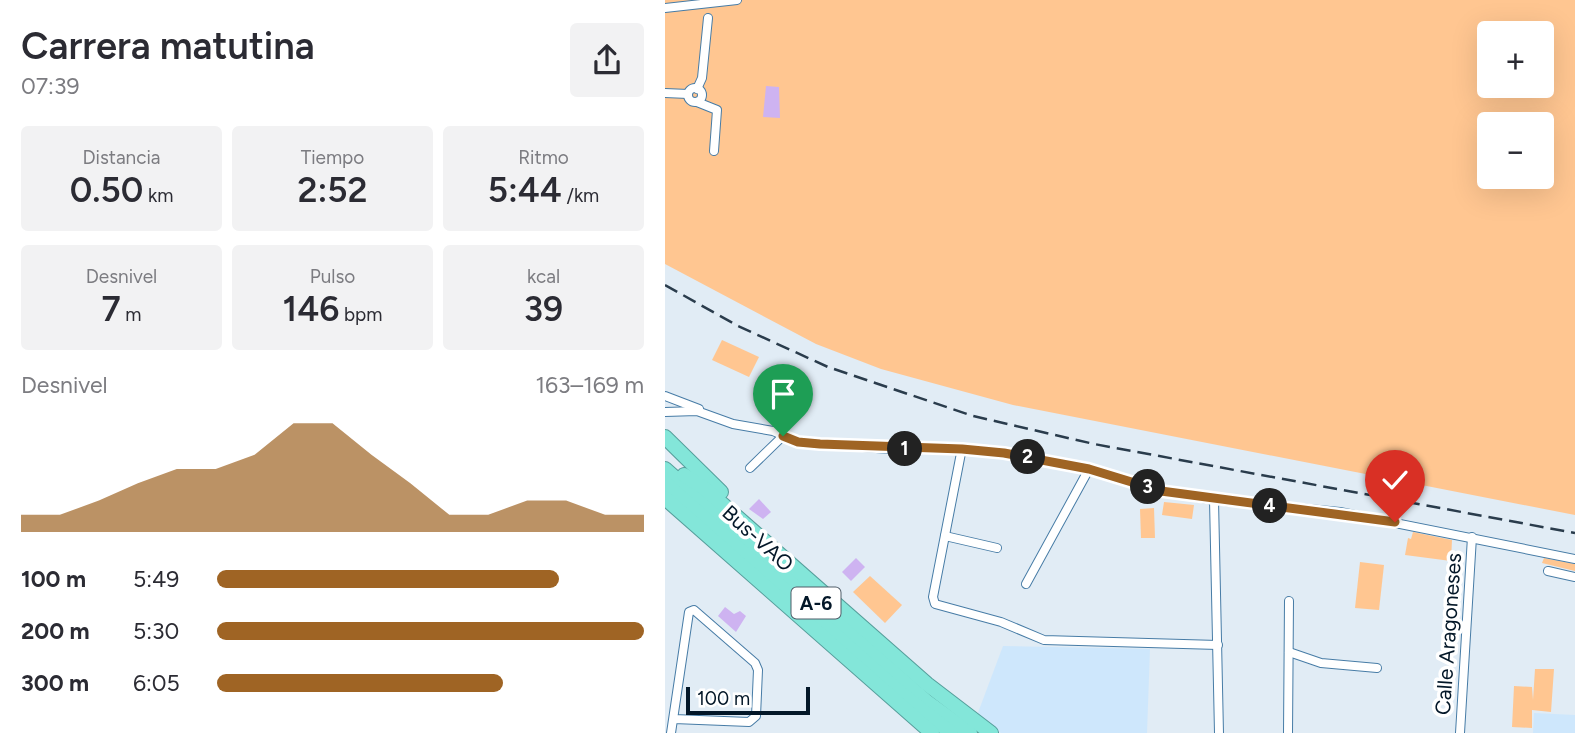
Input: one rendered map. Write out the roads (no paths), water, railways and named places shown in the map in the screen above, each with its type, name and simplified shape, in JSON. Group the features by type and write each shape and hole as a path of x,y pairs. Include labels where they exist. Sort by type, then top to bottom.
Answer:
{"highway":[{"path":"665,437 767,542"},
{"name":"A-6","path":"665,470 927,702 970,733"},
{"path":"684,475 767,542 927,684 991,733"},
{"name":"Bus-VAO","path":"665,483 897,690 951,733"},
{"name":"A-6","path":"665,498 932,733"},
{"path":"665,511 918,733"}],"street":[{"path":"665,8 737,0"},
{"path":"697,89 702,78 708,18"},
{"path":"697,89 692,88 688,94 690,101 717,110 714,151"},
{"path":"697,89 702,96 697,102"},
{"path":"665,93 688,94"},
{"path":"665,396 680,399 733,425 798,442 962,449 1089,469 1161,491 1214,500 1340,513 1575,559"},
{"path":"665,402 665,411 691,410 707,414"},
{"path":"750,468 783,436"},
{"path":"962,449 933,597 938,606 1001,622 1044,640 1218,645"},
{"path":"1026,584 1089,469"},
{"path":"1214,500 1219,733"},
{"path":"945,536 997,548"},
{"name":"Calle Aragoneses","path":"1460,733 1472,537"},
{"path":"1548,571 1575,577"},
{"path":"1288,733 1289,601"},
{"path":"671,733 689,612 694,610 755,663 758,670 756,716 749,722 674,719"},
{"path":"1289,652 1321,663 1377,668"}],"railway":[{"path":"665,285 738,326 828,367 973,416 1094,444 1575,533"}]}
